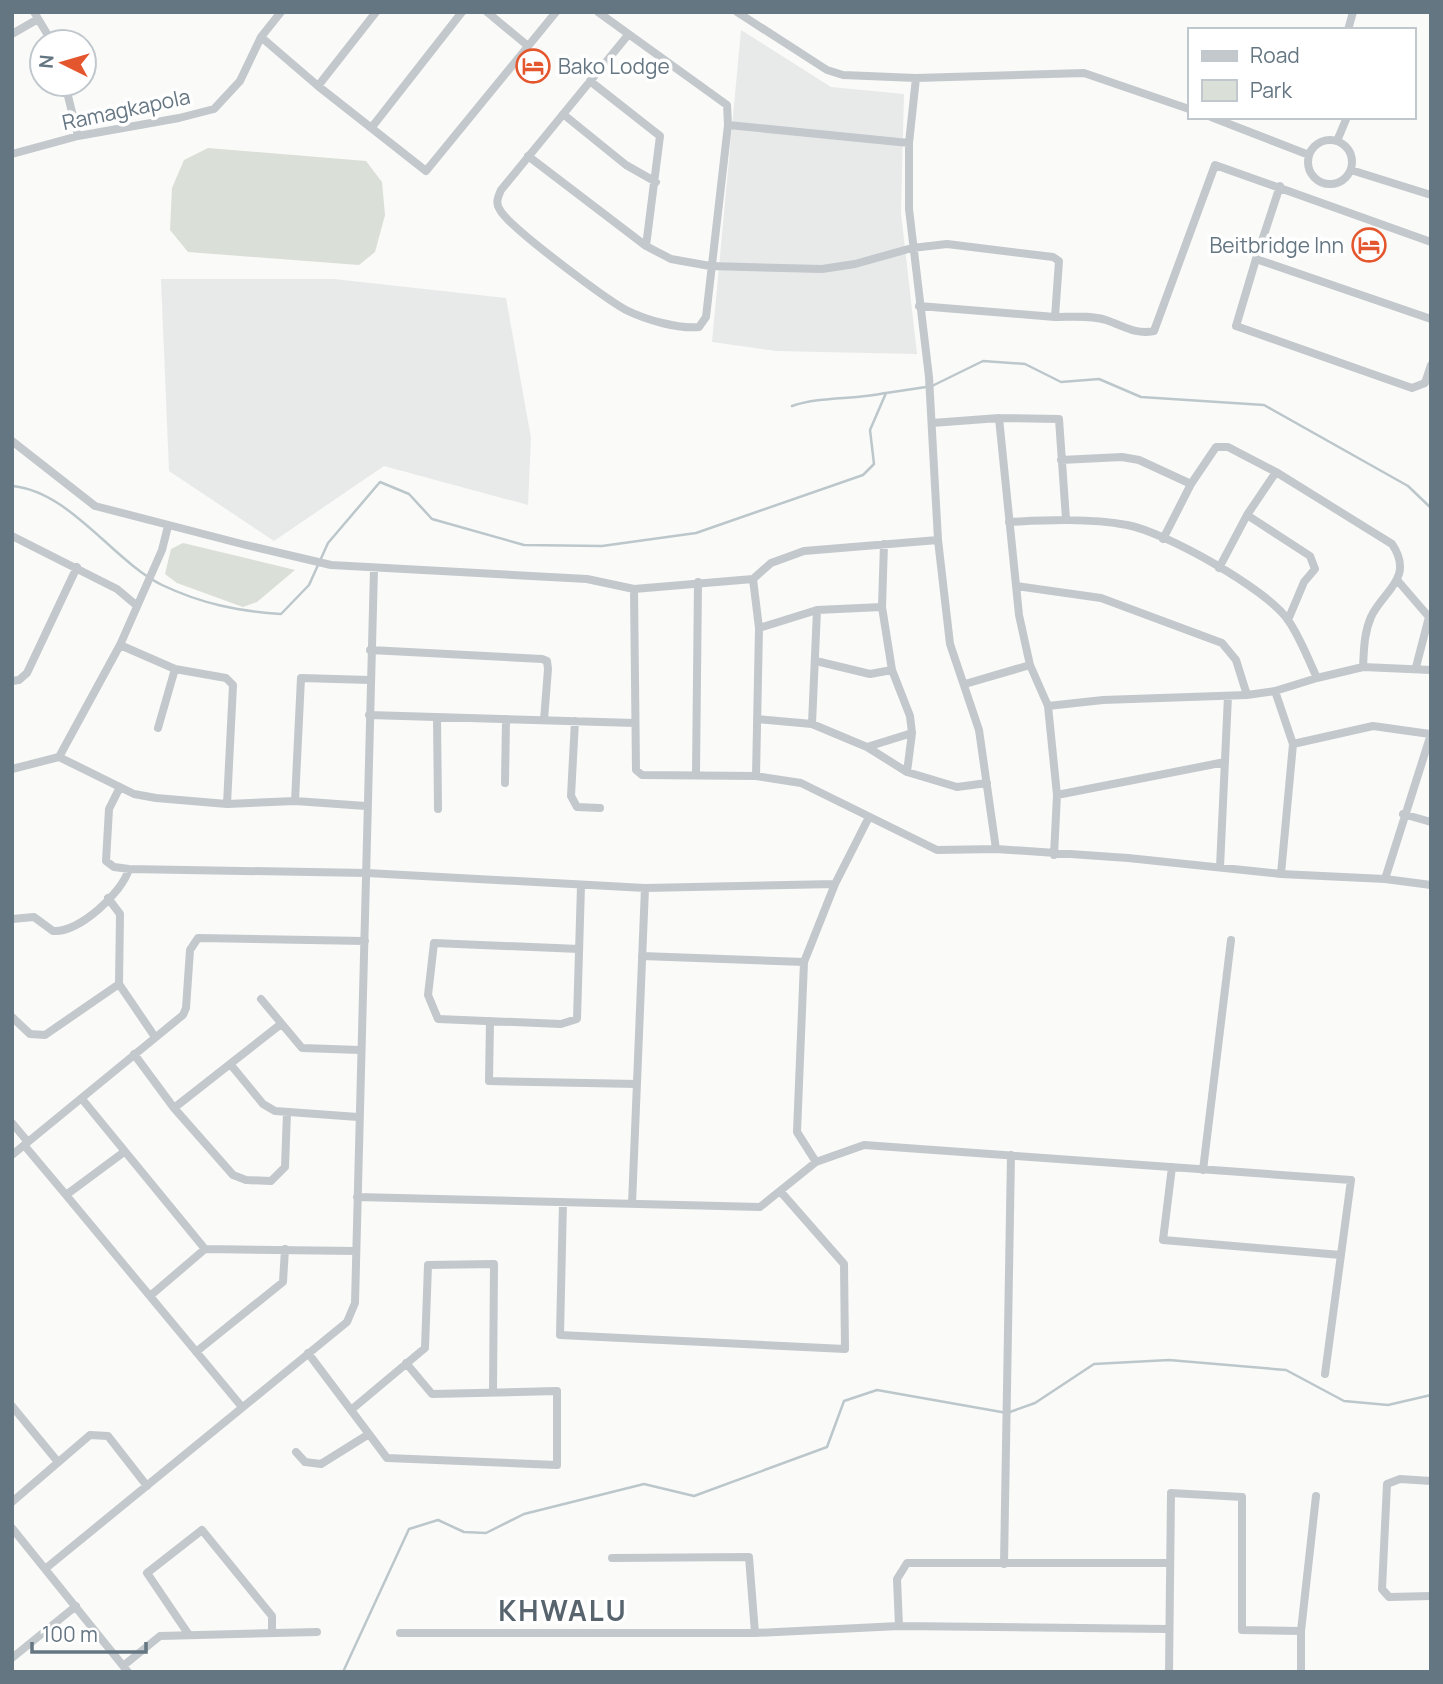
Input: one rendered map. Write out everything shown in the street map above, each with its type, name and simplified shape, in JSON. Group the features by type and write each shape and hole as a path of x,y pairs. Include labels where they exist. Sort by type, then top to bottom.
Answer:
{"street":[{"name":"Ramagkapola","path":"12,154 78,135 179,118 214,108 240,81 261,37 281,12"},
{"path":"318,86 376,12"},
{"path":"372,127 462,12"},
{"path":"487,12 528,46"},
{"path":"261,37 318,86 426,171 556,12"},
{"path":"598,12 727,106 729,125 706,317 699,327 657,321 626,310 531,239 500,210 497,200 501,190 628,35"},
{"path":"737,12 827,71 843,75 916,78 1084,73 1188,110"},
{"path":"12,34 36,16"},
{"path":"916,78 909,143 912,248 929,377 938,540 950,644 979,730 996,849"},
{"path":"590,80 660,136 646,246"},
{"path":"69,98 78,135"},
{"path":"563,114 626,165 656,181"},
{"path":"1216,119 1309,155"},
{"path":"1338,141 1346,119"},
{"path":"729,125 909,143"},
{"path":"1338,141 1349,151 1351,170 1337,184 1322,183 1311,174 1309,155 1318,143 1338,141"},
{"path":"528,156 646,246 671,259 710,266 822,269 856,264 912,248 947,244 1054,257 1059,264 1055,317"},
{"path":"919,306 1087,317 1107,320 1135,332 1154,331 1215,165 1317,199 1431,242"},
{"path":"1351,170 1431,195"},
{"path":"1317,199 1322,183"},
{"path":"1280,186 1236,326 1412,388 1425,383 1431,365"},
{"path":"1256,259 1431,319"},
{"path":"932,423 999,418 1059,419 1066,519"},
{"path":"999,418 1016,586 1030,665 1048,706 1057,795 1054,855"},
{"path":"12,441 96,506 331,565 587,579 634,589 754,579 771,564 804,551 938,540"},
{"path":"1163,539 1211,451 1222,446 1276,472 1392,544 1399,558 1398,581 1373,613 1365,631 1363,667"},
{"path":"1061,460 1122,457 1139,460 1191,484"},
{"path":"1219,568 1247,515 1276,472"},
{"path":"1247,515 1310,556 1315,563 1315,569 1304,582 1288,620"},
{"path":"1009,522 1066,519 1127,525 1163,539 1252,587 1288,620 1317,678"},
{"path":"59,757 120,645 154,569 168,526"},
{"path":"12,536 117,589 136,605"},
{"path":"884,544 882,607 892,670 910,716 912,733 907,772"},
{"path":"12,681 19,680 27,673 77,567"},
{"path":"46,1569 347,1322 355,1303 374,569"},
{"path":"754,579 759,628 756,776"},
{"path":"1398,581 1429,617 1416,667"},
{"path":"696,774 698,582"},
{"path":"1016,586 1101,598 1222,643 1237,660 1247,695"},
{"path":"634,589 636,770 639,774 756,776 801,783 937,850 996,849 1281,874 1385,879 1431,885"},
{"path":"759,628 817,610 882,607"},
{"path":"812,724 817,610"},
{"path":"120,645 175,669 226,678 233,685 228,804"},
{"path":"370,650 542,659 548,664 544,720"},
{"path":"816,661 870,674 892,670"},
{"path":"965,684 1030,665"},
{"path":"1048,706 1103,700 1247,695 1275,691 1363,667 1416,667 1431,670"},
{"path":"158,728 175,669"},
{"path":"295,801 301,678 370,680"},
{"path":"1275,691 1293,744 1281,874"},
{"path":"1220,867 1228,695"},
{"path":"369,715 635,723"},
{"path":"437,717 438,809"},
{"path":"505,783 506,719"},
{"path":"757,719 812,724 867,747 907,772 957,787 987,783"},
{"path":"575,721 571,796 577,807 600,808"},
{"path":"1293,744 1373,726 1431,734 1385,879"},
{"path":"867,747 912,733"},
{"path":"12,769 59,757 120,787 156,798 228,804 295,801 366,806"},
{"path":"1057,795 1225,762"},
{"path":"120,787 109,809 106,861 114,867 367,873 645,888 835,884"},
{"path":"1404,814 1431,822"},
{"path":"816,1162 797,1132 804,962 835,884 869,817"},
{"path":"12,919 34,918 47,929 61,932 79,925 125,884 129,869"},
{"path":"579,949 434,943 428,995 438,1019 561,1024 578,1020 581,886"},
{"path":"632,1203 645,888"},
{"path":"108,898 120,914 119,984 155,1037"},
{"path":"12,1155 186,1009 190,950 198,938 365,941"},
{"path":"1203,1170 1231,940"},
{"path":"642,956 804,962"},
{"path":"12,1017 30,1034 45,1035 119,984"},
{"path":"261,999 302,1048 360,1050"},
{"path":"490,1021 489,1081 637,1084"},
{"path":"174,1108 281,1024"},
{"path":"134,1054 174,1108 233,1175 246,1181 271,1181 285,1167 287,1112"},
{"path":"231,1065 263,1104 275,1111 358,1117"},
{"path":"82,1099 205,1250"},
{"path":"12,1123 66,1195 242,1407"},
{"path":"357,1197 760,1207 816,1162 864,1145 1351,1180 1325,1374"},
{"path":"66,1195 124,1152"},
{"path":"1004,1564 1011,1156"},
{"path":"1172,1167 1163,1240 1341,1255"},
{"path":"563,1202 560,1335 845,1349 844,1264 780,1191"},
{"path":"150,1296 205,1250 285,1248 356,1251"},
{"path":"196,1352 283,1282 285,1248"},
{"path":"351,1410 425,1348 428,1265 494,1264 493,1392"},
{"path":"308,1353 387,1458 557,1465 557,1391 432,1394 405,1363"},
{"path":"12,1406 58,1462"},
{"path":"296,1452 305,1462 321,1464 369,1434"},
{"path":"12,1502 90,1435 108,1436 147,1486"},
{"path":"1431,1481 1400,1479 1387,1484 1382,1589 1389,1597 1431,1596"},
{"path":"1169,1672 1171,1493 1242,1497 1242,1630 1301,1631"},
{"path":"1301,1672 1301,1631 1316,1496"},
{"path":"12,1528 126,1669 160,1636 317,1632"},
{"path":"189,1635 148,1573 202,1530 272,1616 272,1633"},
{"path":"612,1559 749,1556 755,1633"},
{"path":"899,1626 897,1579 907,1563 1169,1563"},
{"path":"14,1655 76,1606"},
{"path":"400,1633 755,1633 899,1626 1168,1629"}],"shaded area":[{"path":"741,30 831,87 904,94 901,213 917,354 776,351 712,342"},
{"path":"161,279 334,279 506,298 531,438 528,505 384,466 274,541 169,471"}],"green space":[{"path":"208,148 366,161 382,182 385,215 375,252 359,265 188,252 170,230 172,188 184,160"},
{"path":"183,543 295,570 257,602 243,607 177,583 165,574 171,549"}],"waterway":[{"path":"932,386 983,361 1025,364 1061,382 1099,379 1141,397 1264,405 1408,486 1431,508"},
{"path":"12,486 53,500 126,560 162,585 220,606 281,614 309,585 328,543 380,482 409,494 432,519 524,545 602,546 696,533 863,475 874,464 870,430 886,393 926,387"},
{"path":"792,406 885,393"},
{"path":"343,1672 409,1529 438,1520 464,1532 486,1533 524,1514 644,1484 694,1496 827,1447 844,1401 877,1390 1007,1413 1035,1403 1094,1364 1169,1360 1286,1370 1344,1401 1388,1405 1431,1395"}],"place":[{"name":"Bako Lodge","path":"533,66"},
{"name":"Beitbridge Inn","path":"1369,245"}],"district":[{"name":"KHWALU","path":"563,1610"}]}
